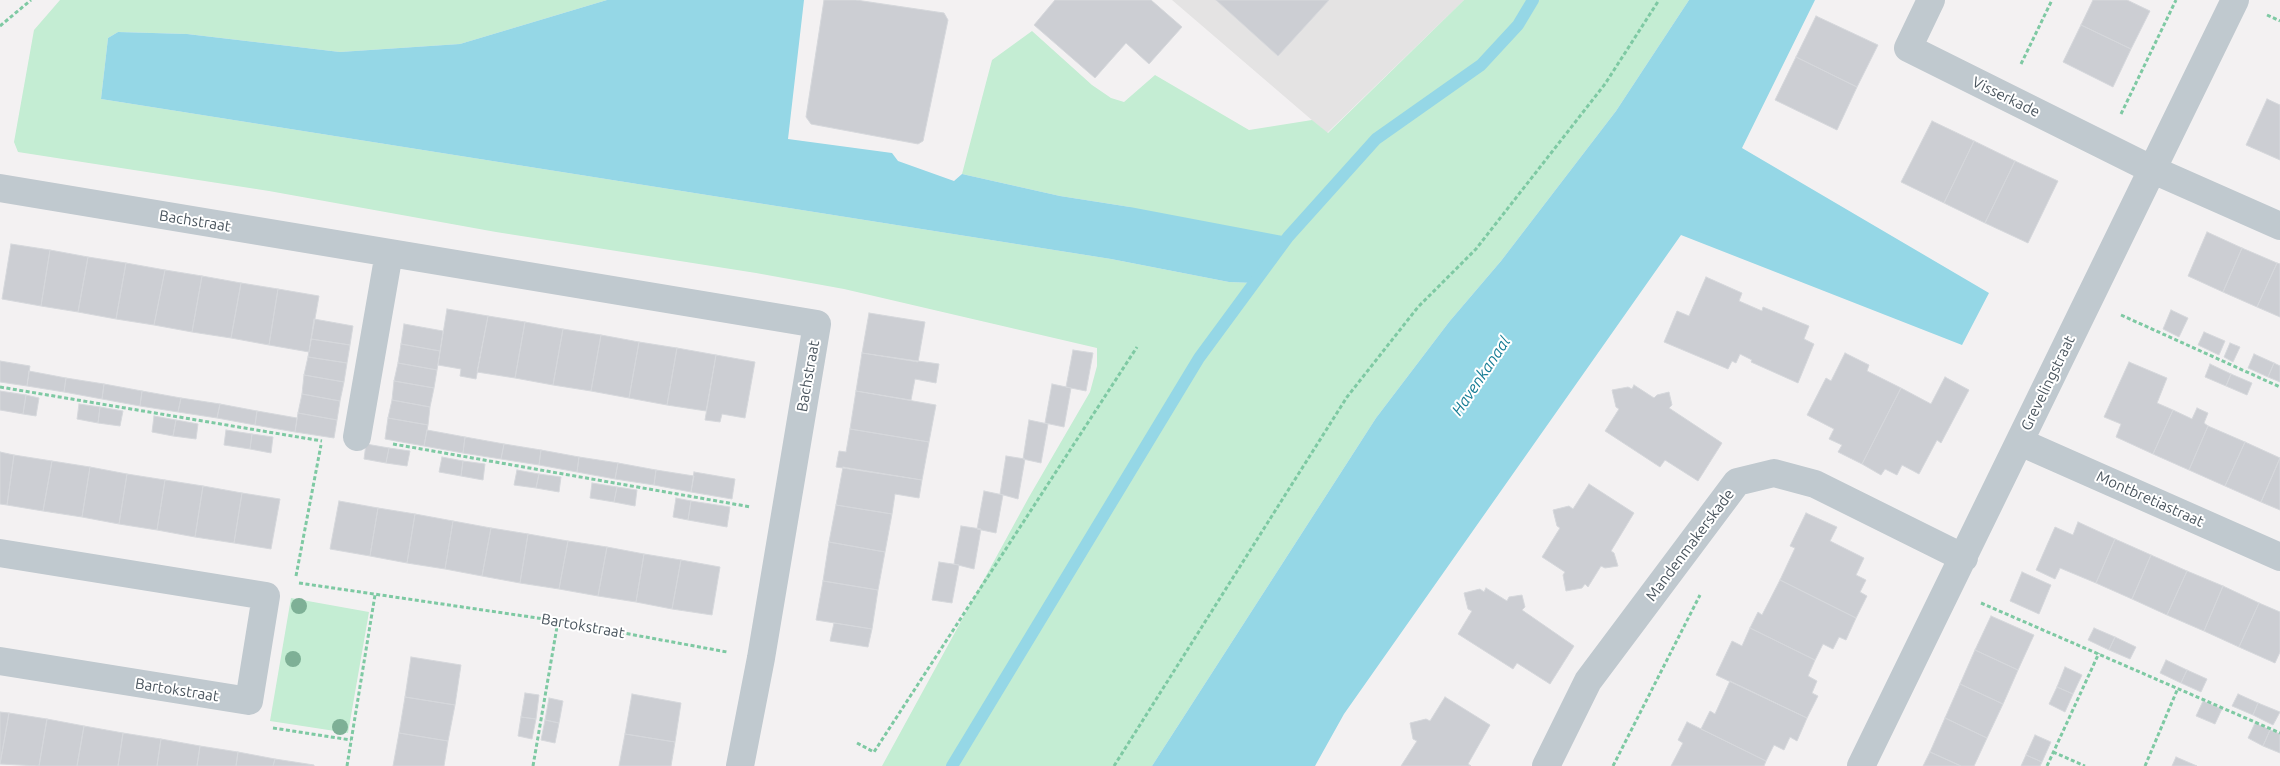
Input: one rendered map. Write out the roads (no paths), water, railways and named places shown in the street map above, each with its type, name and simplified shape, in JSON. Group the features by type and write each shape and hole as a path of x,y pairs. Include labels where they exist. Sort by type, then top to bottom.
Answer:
{"street":[{"name":"Visserkade","path":"1931,0 1908,48 2151,169 2280,226"},
{"name":"Grevelingstraat","path":"1861,766 2235,0"},
{"name":"Bachstraat","path":"0,188 817,324 761,658 740,766"},
{"path":"357,438 389,253"},
{"name":"Montbretiastraat","path":"2020,442 2280,557"},
{"name":"Mandenmakerskade","path":"1546,766 1588,682 1737,482 1774,473 1816,484 1964,558"},
{"name":"Bartokstraat","path":"0,553 266,596 249,701 0,661"}],"water":[{"path":"607,0 804,0 788,139 892,153 898,161 954,181 962,174 1060,196 1130,207 1288,237 1253,283 1229,282 1111,259 101,99 108,38 118,32 187,34 340,52 460,44"},
{"name":"Havenkanaal","path":"1689,0 1815,0 1742,148 1989,293 1962,345 1681,235 1344,714 1315,766 1152,766 1376,418 1449,322 1501,261 1616,111"}],"waterway":[{"path":"952,766 1199,358 1288,237 1376,139 1481,65 1518,25 1533,0"}]}
